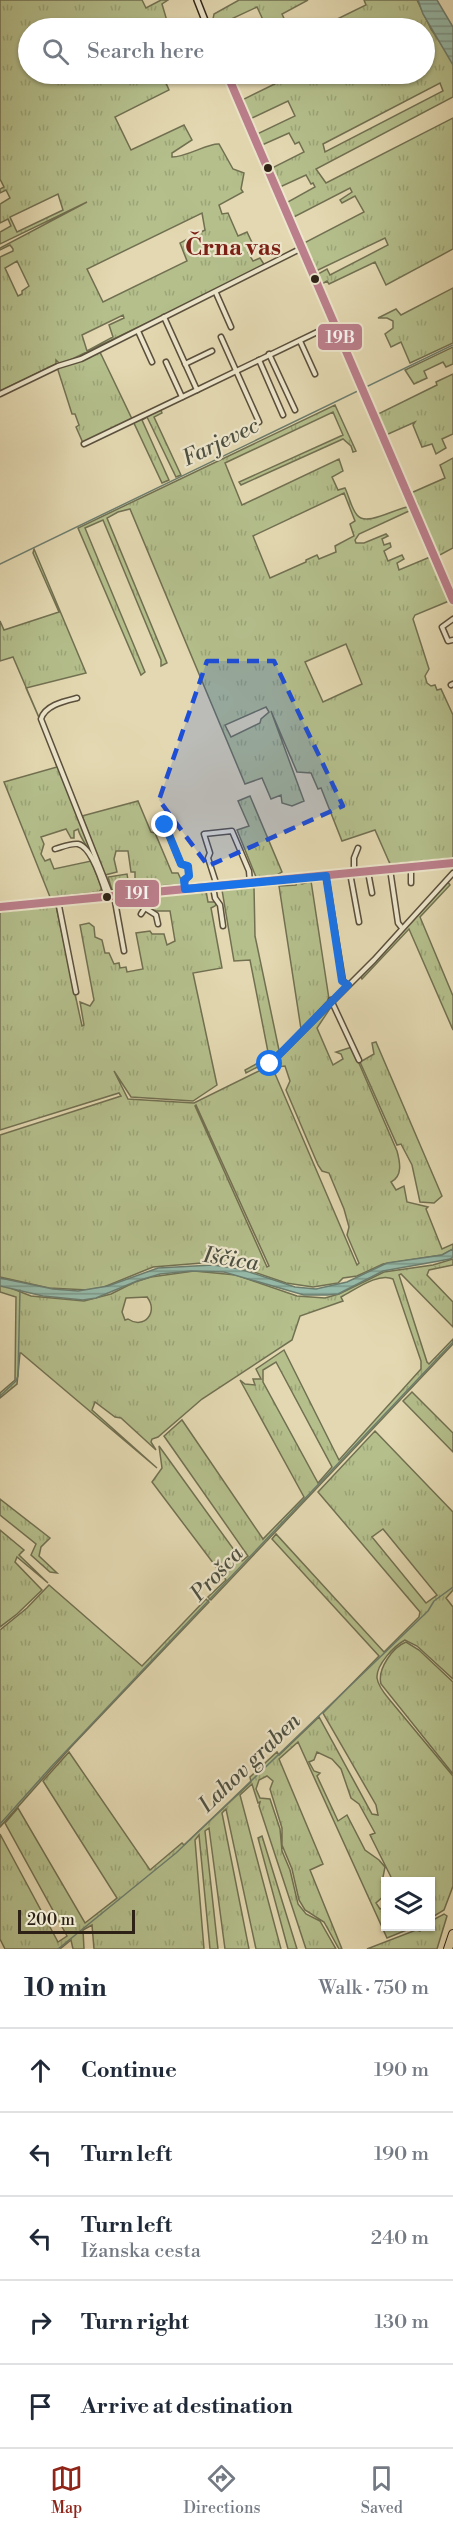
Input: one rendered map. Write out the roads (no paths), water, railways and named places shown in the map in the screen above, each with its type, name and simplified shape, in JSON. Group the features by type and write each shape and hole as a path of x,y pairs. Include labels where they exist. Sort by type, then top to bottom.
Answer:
{"highway":[{"path":"448,1949 453,1934"}],"street":[{"path":"196,0 204,18"},
{"path":"231,84 453,600"},
{"path":"0,393 58,366 81,359 302,249"},
{"path":"216,293 231,327"},
{"path":"164,317 197,390"},
{"path":"84,444 334,324"},
{"path":"138,331 152,363"},
{"path":"221,337 259,422"},
{"path":"300,341 315,374"},
{"path":"185,364 212,351"},
{"path":"269,354 294,410"},
{"path":"259,360 283,415"},
{"path":"166,362 182,397"},
{"path":"453,619 442,627 448,641 453,640"},
{"path":"77,698 49,709 43,713 41,719 111,896 124,951"},
{"path":"165,825 181,864 188,866 189,876 184,880 185,889"},
{"path":"224,926 220,905 214,898 215,886 208,858 210,853 204,834 232,831 249,871 250,883"},
{"path":"55,849 76,843 84,847 111,896"},
{"path":"358,848 352,873 359,922"},
{"path":"0,907 453,863"},
{"path":"411,867 411,883"},
{"path":"390,869 398,923 402,927"},
{"path":"368,872 372,893"},
{"path":"270,1064 453,873"},
{"path":"326,876 342,981 348,985"},
{"path":"141,914 145,908 142,893"},
{"path":"58,901 76,992"},
{"path":"145,908 156,915 158,924"},
{"path":"331,1000 359,1060"}],"waterway":[{"name":"Farjevec","path":"0,564 453,345"},
{"path":"356,868 453,859"},
{"path":"338,870 352,869"},
{"path":"317,872 334,870"},
{"path":"299,873 313,872"},
{"path":"253,878 296,874"},
{"path":"219,881 246,879"},
{"path":"188,884 213,882"},
{"path":"113,892 182,885"},
{"path":"0,903 102,893"},
{"path":"0,1396 16,1381 18,1376 20,1290"},
{"name":"Prošca","path":"0,1824 51,1767 453,1342"},
{"name":"Lahov graben","path":"58,1949 176,1853 428,1611 434,1601 453,1587"}],"district":[{"name":"Črna vas","path":"233,247"}],"water label":[{"name":"Iščica","path":"231,1258"}]}
